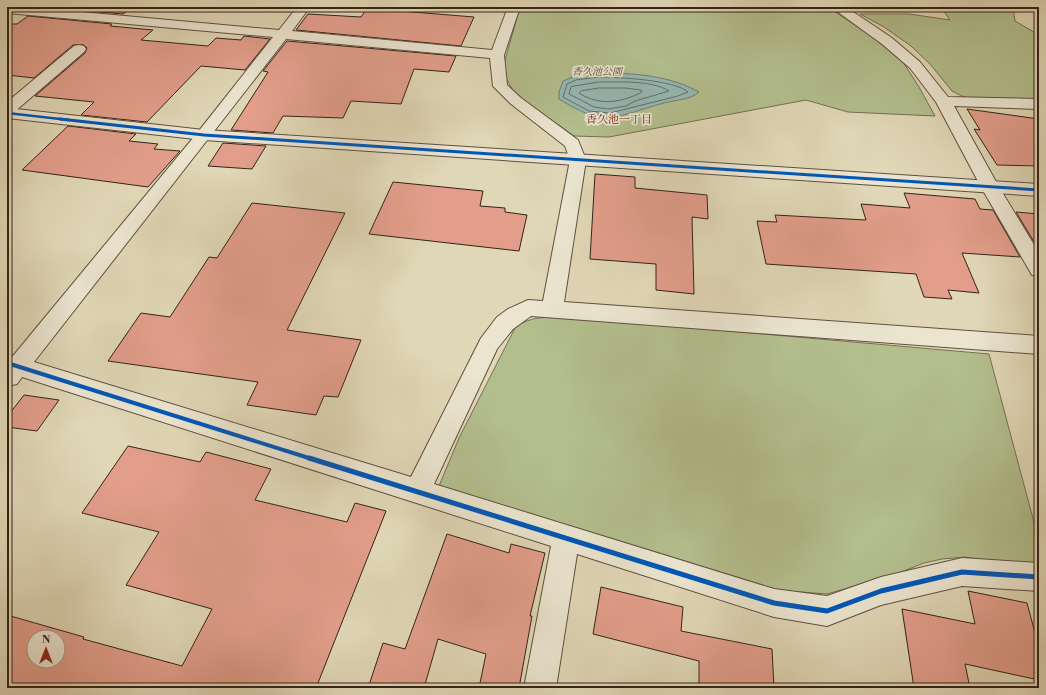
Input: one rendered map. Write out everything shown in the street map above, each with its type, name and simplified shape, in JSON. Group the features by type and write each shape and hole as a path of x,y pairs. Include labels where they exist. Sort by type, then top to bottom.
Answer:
{"street":[{"path":"304,7 204,135 11,370 416,492 774,603 827,611 881,591 962,572 1039,577"},
{"path":"514,7 497,56 500,86 516,101 572,144 578,160 552,309"},
{"path":"837,7 887,41 915,65 943,100 990,187 1039,270"},
{"path":"7,9 446,48 497,56"},
{"path":"7,21 22,10"},
{"path":"7,110 79,49"},
{"path":"943,100 1000,104 1039,104"},
{"path":"7,113 204,135 1039,190"},
{"path":"416,492 489,344 505,323 515,315 528,308 1039,345"},
{"path":"540,688 566,538"}],"green space":[{"name":"香久池公園","path":"520,7 828,7 870,35 903,62 935,116 848,112 806,100 609,137 574,136 515,94 502,71"},
{"path":"941,7 1013,7 1015,21 1039,35 1039,99 1011,100 966,98 952,91 930,64 911,46 884,27 860,14 909,14 950,20"},
{"path":"550,317 661,325 989,354 1039,541 1039,567 965,557 942,559 924,563 896,574 827,594 776,590 439,486 459,438 515,328 531,320"}],"water":[{"path":"598,73 650,76 675,82 699,92 687,98 611,117 600,117 589,114 559,99 559,92 563,81 575,76"}],"building":[{"path":"132,7 123,14 54,8"},
{"path":"368,7 402,7 400,11 474,17 461,46 296,30 308,14 361,17"},
{"path":"28,16 112,24 110,26 153,30 141,40 208,46 216,38 241,40 244,36 270,39 245,70 201,66 147,122 81,115 94,102 35,96 85,53 87,48 84,45 73,45 34,78 7,75 7,24 17,24"},
{"path":"287,41 456,56 449,72 414,69 401,104 351,101 343,118 283,116 273,133 231,130 268,72 263,71"},
{"path":"967,109 1039,119 1039,166 997,165 974,129 980,130"},
{"path":"68,126 136,134 129,141 158,144 154,149 180,151 148,187 22,170"},
{"path":"223,143 266,146 252,169 208,166"},
{"path":"595,174 635,177 635,188 707,195 708,219 692,217 694,294 656,290 656,264 590,259"},
{"path":"393,182 483,191 480,206 505,208 505,212 527,215 519,251 369,234"},
{"path":"904,193 975,199 980,209 993,210 1020,257 962,253 979,293 948,290 952,299 924,297 916,274 766,264 757,221 777,222 775,215 866,220 861,204 910,208"},
{"path":"252,203 345,213 287,330 361,340 338,397 324,396 316,415 247,405 258,382 108,361 141,313 170,317 209,257 217,258"},
{"path":"1016,212 1039,214 1039,250"},
{"path":"24,395 59,400 37,431 7,427 7,417"},
{"path":"128,446 200,462 206,452 271,469 255,500 347,522 355,503 386,511 316,688 7,688 7,615 56,629 26,629 26,669 66,669 66,632 84,637 83,639 182,666 212,609 126,585 159,532 82,513"},
{"path":"447,534 509,553 511,544 545,553 530,616 532,616 519,688 479,688 486,654 438,639 424,688 368,688 383,643 405,649"},
{"path":"601,587 683,607 681,631 772,649 774,688 699,688 699,661 593,634"},
{"path":"968,591 1027,603 1039,648 1039,680 965,664 970,688 914,688 902,609 975,624"}],"cycle path":[{"path":"7,113 204,135 1039,190"},
{"path":"7,363 774,603 827,611 881,591 962,572 1039,577"}],"district":[{"name":"香久池一丁目","path":"619,120"}]}
